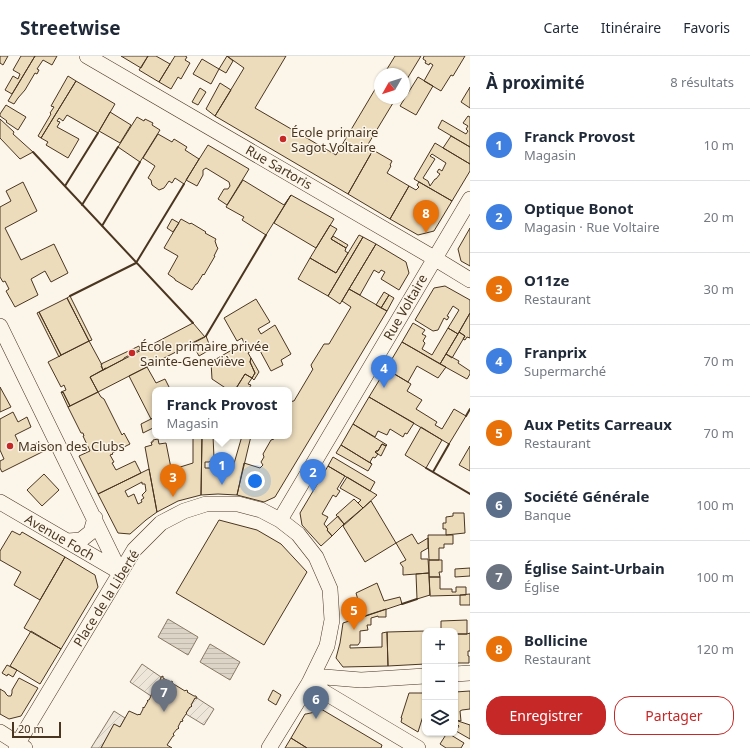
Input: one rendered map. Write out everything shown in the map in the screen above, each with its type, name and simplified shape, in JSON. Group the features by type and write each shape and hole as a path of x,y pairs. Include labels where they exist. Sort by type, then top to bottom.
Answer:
{"street":[{"name":"Rue Sartoris","path":"87,56 470,280"},
{"name":"Rue Voltaire","path":"280,520 470,199"},
{"path":"0,326 95,518 120,572"},
{"name":"Avenue Foch","path":"0,502 120,572"},
{"name":"Place de la Liberté","path":"20,746 134,550 161,523 184,511 206,504 238,504 261,510 280,520 298,534 316,557 330,589 332,620 327,646 308,683 269,748"},
{"path":"68,541 81,540 90,532 95,518"},
{"path":"458,674 470,673"},
{"path":"308,683 326,677 361,680 422,676"},
{"path":"348,707 342,696 343,688 350,679"},
{"path":"308,683 418,748"},
{"path":"0,732 20,746"}],"shaded area":[{"path":"168,619 198,637 188,655 158,637"},
{"path":"210,644 240,662 230,680 200,662"},
{"path":"142,664 161,677 151,696 130,682"},
{"path":"195,698 214,709 204,725 186,714"},
{"path":"114,711 125,718 120,727 114,725 101,748 91,748"}],"building":[{"path":"0,56 8,56 3,65 0,63"},
{"path":"21,56 35,56 12,94 5,90 13,76 18,79 20,74 13,70"},
{"path":"35,56 57,56 52,65 43,60 37,69 39,70 37,74 35,73 25,90 14,104 8,101"},
{"path":"121,56 148,56 141,68"},
{"path":"148,56 156,56 170,64 159,82 139,70"},
{"path":"175,56 185,56 187,57 185,60 190,63 181,79 178,77 171,89 159,82"},
{"path":"227,56 286,56 255,108 336,155 374,91 374,104 392,104 367,146 373,150 348,194 215,116 244,68"},
{"path":"227,56 233,61 226,73 219,69"},
{"path":"395,56 421,56 410,74 410,68 388,68"},
{"path":"424,56 465,56 453,76 451,75 441,91 424,81 433,65 430,63 429,65 425,63 426,61 423,59"},
{"path":"202,59 219,69 211,84 193,74"},
{"path":"68,76 76,81 41,138 38,136 51,114 50,113 54,107 51,106"},
{"path":"418,77 433,86 416,115 400,106 401,104 410,104 410,90"},
{"path":"76,81 115,104 98,133 67,115 63,121 59,118 57,121 60,122 57,127 79,139 68,158 46,145 48,142 41,138"},
{"path":"220,83 231,90 215,116 206,109"},
{"path":"470,87 470,108 461,102"},
{"path":"200,88 206,92 198,105 192,102"},
{"path":"6,105 26,117 18,130 0,116"},
{"path":"110,112 131,125 120,143 99,131"},
{"path":"468,116 470,117 470,147 438,128 442,120 466,134 468,131 466,129 468,126 463,123"},
{"path":"137,117 144,121 145,119 153,123 152,125 160,130 140,162 118,147"},
{"path":"0,119 14,132 13,134 33,152 20,159 0,138"},
{"path":"158,134 172,142 174,139 187,147 185,150 199,159 184,184 175,178 172,183 169,181 164,188 159,190 152,185 151,180 148,178 155,166 143,158"},
{"path":"451,136 470,147 470,164 443,148"},
{"path":"435,143 470,164 470,171 452,201 414,179","holes":["432,154 446,163 442,171 439,169 437,172 440,174 430,186 428,181 423,178 435,159 430,156"]},
{"path":"208,145 249,169 227,205 218,199 224,189 228,189 230,186 229,182 206,168 203,170 203,175 197,186 186,180"},
{"path":"373,150 392,161 387,173 409,186 390,219 348,194"},
{"path":"243,180 284,205 291,195 266,235 242,220 244,217 226,207"},
{"path":"23,182 37,211 5,228 21,260 54,244 68,273 51,282 45,271 31,279 38,295 15,307 6,291 9,289 5,281 3,282 0,277 0,207 11,201 6,191"},
{"path":"419,182 452,201 434,231 418,235 390,219 409,186 416,190 419,187 417,185"},
{"path":"291,195 334,219 316,248 274,223"},
{"path":"172,219 179,223 173,232 167,228"},
{"path":"181,219 190,224 191,223 216,239 215,241 218,248 204,275 203,274 192,290 168,274 178,256 164,248"},
{"path":"330,225 337,229 331,239 346,248 345,251 348,253 336,273 310,258"},
{"path":"470,228 470,266 461,261 458,249"},
{"path":"359,235 363,237 328,296 298,279 310,258 336,273"},
{"path":"333,236 348,245 346,248 331,239"},
{"path":"363,237 376,244 340,304 328,296"},
{"path":"376,244 406,262 409,273 399,290 381,279 385,272 381,270 379,273 374,270 360,295 349,289"},
{"path":"445,286 470,300 470,313 458,334 448,328 459,310 453,306 447,316 449,317 447,320 444,318 438,330 433,331 415,320 434,288"},
{"path":"349,289 387,311 275,497 264,502 237,495 244,463 260,468 263,465 261,462 264,457 263,454 271,440 292,439 292,402 294,401 313,369 311,365 324,344 329,344 351,307 342,301"},
{"path":"384,292 389,295 381,308 376,305"},
{"path":"389,295 394,298 387,311 381,308"},
{"path":"70,296 92,340 89,341 67,298"},
{"path":"67,298 89,341 61,355 39,312"},
{"path":"256,299 270,322 258,329 261,334 275,325 291,354 281,360 283,365 271,371 258,347 248,353 255,373 252,378 245,374 237,387 224,387 212,379 211,362 244,343 242,338 237,341 224,318"},
{"path":"39,312 61,355 59,357 37,313"},
{"path":"470,313 470,338 467,337 465,340 463,339 465,336 459,332"},
{"path":"193,323 205,337 98,392 90,377"},
{"path":"413,323 425,330 422,334 426,336 423,341 425,343 422,349 432,355 448,328 458,334 440,364 402,342"},
{"path":"459,332 465,336 452,358 446,354"},
{"path":"206,336 211,349 199,356 192,343"},
{"path":"89,341 102,365 103,370 90,377 98,392 70,406 63,392 61,392 66,390 64,385 61,387 48,362"},
{"path":"402,342 446,367 438,378 417,366 408,382 386,369"},
{"path":"139,346 139,350 103,370 101,364"},
{"path":"446,354 459,361 458,363 470,371 467,379 440,364"},
{"path":"251,358 259,372 254,380 252,378 255,373 250,362"},
{"path":"147,367 156,383 165,379 169,387 152,387 152,418 151,419 129,376"},
{"path":"386,369 411,384 407,391 422,400 416,409 437,422 435,425 442,429 454,409 466,416 449,444 369,397"},
{"path":"245,374 252,378 248,384 251,385 250,387 237,387"},
{"path":"0,387 11,407 0,412"},
{"path":"61,392 63,392 70,406 68,407"},
{"path":"98,392 104,399 122,435 124,433 130,444 110,455 114,462 112,463 116,470 135,461 141,473 98,494 79,456 90,451 83,433 81,433 68,407"},
{"path":"369,397 414,423 407,434 405,433 403,437 390,429 387,435 378,431 375,437 353,424"},
{"name":"Maison des Clubs","path":"13,412 18,422 27,417 31,427 15,435 22,450 39,442 44,451 2,472 0,468 0,461 4,459 0,450 0,419"},
{"path":"152,418 152,428 143,433 141,424"},
{"path":"353,424 387,445 382,444 378,451 375,452 378,454 375,458 373,457 370,462 372,464 341,445"},
{"path":"421,427 442,440 426,468 405,455"},
{"path":"158,439 159,444 166,443 172,473 178,471 177,468 193,463 193,439 202,439 201,495 178,501 157,512 145,447 152,445 151,442 153,442 153,440"},
{"path":"202,439 213,439 214,458 209,462 205,462 205,468 212,468 212,466 216,465 220,465 220,467 233,467 241,439 250,439 237,495 201,495"},
{"path":"382,444 386,446 381,456 375,452 378,451"},
{"path":"341,445 372,464 368,471 336,453"},
{"path":"470,446 470,471 459,465"},
{"path":"333,457 375,482 370,491 328,466"},
{"path":"328,466 345,476 337,489 340,491 336,497 333,495 322,514 328,517 324,524 332,536 321,546 302,525 300,513"},
{"path":"149,469 157,512 130,534 118,533 98,494","holes":["142,482 142,484 145,484 146,491 142,495 144,498 141,500 142,502 138,504 134,494 128,497 125,491"]},
{"path":"44,474 59,490 42,506 27,490"},
{"path":"347,477 377,495 363,508 358,503 361,500 340,488"},
{"path":"354,499 363,508 344,524 336,515"},
{"path":"371,501 396,543 365,562 343,526"},
{"path":"453,513 464,513 465,533 446,535 446,529 443,529 443,523 446,523 446,517 453,516"},
{"path":"338,516 344,524 332,536 326,527"},
{"path":"219,520 257,530 281,544 307,572 264,645 176,593"},
{"path":"12,531 20,535 22,532 65,557 40,600 14,585 21,572 0,560 0,551"},
{"path":"412,534 418,544 428,538 428,548 421,552 421,559 428,559 429,573 403,575 403,567 400,563 406,560 396,543"},
{"path":"428,535 453,535 453,544 444,544 444,548 439,548 439,560 429,560"},
{"path":"65,557 95,575 98,587 61,649 24,628"},
{"path":"429,560 442,560 442,572 439,572 440,577 429,577"},
{"path":"470,568 470,576 455,577 455,569"},
{"path":"429,573 430,595 417,599 416,574"},
{"path":"429,577 440,577 440,589 452,589 452,592 456,592 456,587 466,587 466,595 430,596"},
{"path":"377,583 384,601 400,597 402,604 363,617 356,593"},
{"path":"470,594 470,605 460,605 460,595"},
{"path":"386,609 386,617 378,616 371,618 371,625 367,625 368,630 360,631 360,642 358,645 350,645 350,648 382,647 382,633 387,632 388,666 343,667 336,658 343,623"},
{"path":"467,620 467,634 458,634 458,628 441,628 441,621"},
{"path":"31,631 61,649 40,684 10,666"},
{"path":"422,631 422,664 388,666 387,632"},
{"path":"470,633 470,651 468,651 469,663 458,663 458,634"},
{"path":"7,665 17,670 13,677 2,673"},
{"path":"163,676 163,678 173,682 172,683 185,691 188,691 187,692 196,696 197,698 195,698 191,705 192,706 186,713 182,722 181,721 178,727 179,728 173,734 174,736 167,745 172,748 101,748 114,724 120,727 129,711 140,715 143,707 144,708 156,685 157,686 161,677"},
{"path":"19,678 38,688 21,716 9,719 0,714 0,689 8,696 11,696 12,690"},
{"path":"273,690 281,695 276,705 268,700"},
{"path":"470,691 470,709 460,711 461,721 458,720 458,692"},
{"path":"409,693 422,693 422,719 418,732 401,722"},
{"path":"321,709 382,745 381,748 307,748 291,738 305,714 320,711"},
{"path":"458,721 470,725 470,739 458,732"},
{"path":"445,736 453,736 464,743 461,748 446,748 440,744"},
{"path":"291,738 307,748 285,748"}],"wall":[{"path":"65,186 98,133"},
{"path":"82,205 118,147"},
{"path":"33,152 193,323"},
{"path":"102,226 140,162"},
{"path":"70,296 136,263 184,184"},
{"path":"206,336 266,235"},
{"path":"466,416 470,409"},
{"path":"433,472 449,444"},
{"path":"426,468 470,494"},
{"path":"402,604 417,599"}],"place":[{"name":"École primaire Sagot Voltaire","path":"283,139"},
{"name":"Bollicine","path":"426,233"},
{"name":"École primaire privée Sainte-Geneviève","path":"132,353"},
{"name":"Franprix","path":"384,388"},
{"name":"Maison des Clubs","path":"10,446"},
{"name":"Franck Provost","path":"222,485"},
{"name":"Optique Bonot","path":"313,492"},
{"name":"O11ze","path":"173,497"},
{"name":"Aux Petits Carreaux","path":"354,630"},
{"name":"Église Saint-Urbain","path":"164,712"},
{"name":"Société Générale","path":"316,719"}]}
